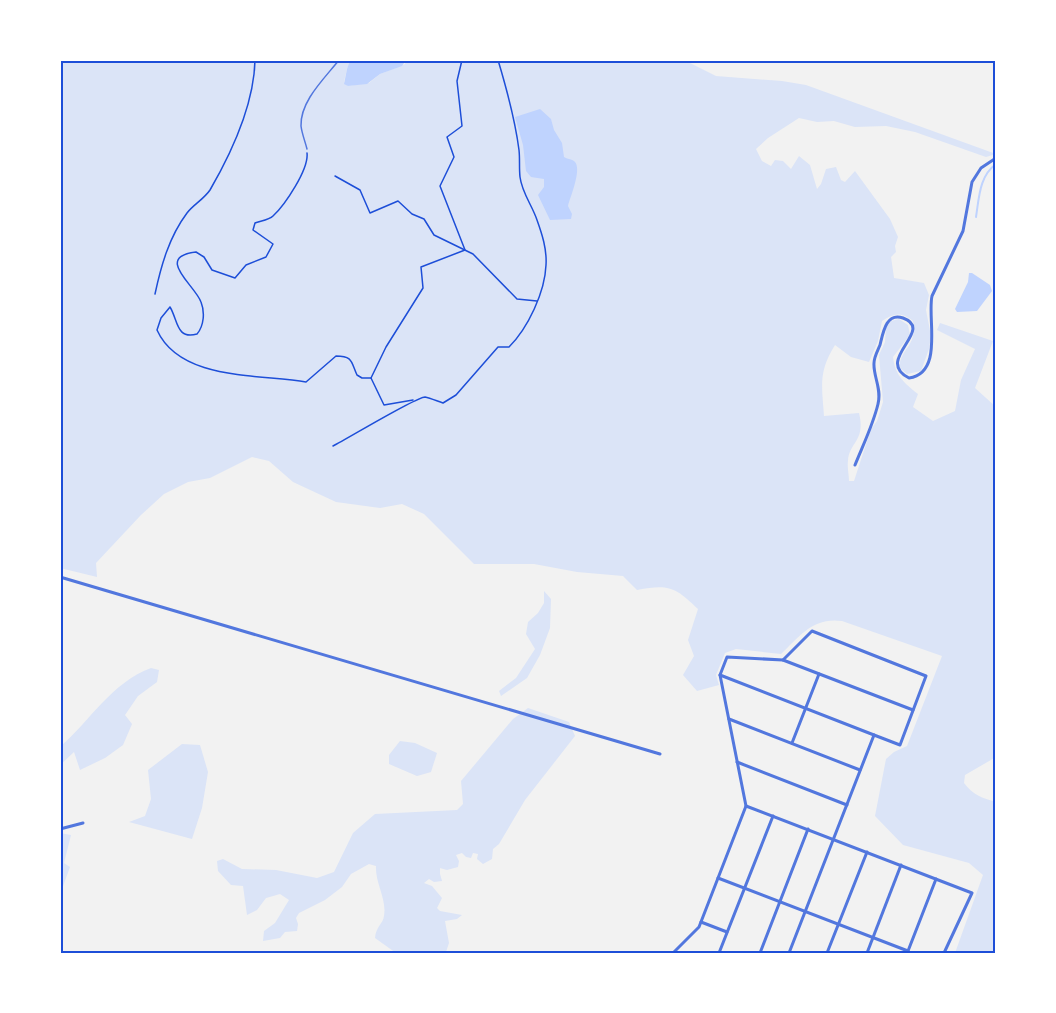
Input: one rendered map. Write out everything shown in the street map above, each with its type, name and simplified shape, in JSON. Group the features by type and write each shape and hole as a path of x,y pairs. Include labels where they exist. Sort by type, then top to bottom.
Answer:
{"street":[{"path":"855,465 879,401 874,363 886,324 892,318 898,317 905,318 910,323 913,329 911,336 897,357 897,365 899,371 909,378 920,374 926,366 932,346 933,328 929,308 932,296 963,231 972,182 981,168 996,158"},
{"path":"60,577 660,754"},
{"path":"720,675 900,745 926,676 812,631 783,660"},
{"path":"673,953 694,933 701,922 746,806 720,675 727,657 783,660 913,710"},
{"path":"792,743 819,674"},
{"path":"729,718 860,770"},
{"path":"789,953 874,735"},
{"path":"737,762 847,805"},
{"path":"746,806 972,893 945,953"},
{"path":"719,953 773,816"},
{"path":"60,829 83,823"},
{"path":"760,953 808,829"},
{"path":"827,953 867,852"},
{"path":"867,953 901,865"},
{"path":"718,878 907,952 936,879"},
{"path":"701,922 728,932"}],"lane":[{"path":"307,149 301,123 304,109 339,60"}],"path":[{"path":"155,294 166,249 187,213 208,193 239,130 254,79 255,60"},
{"path":"462,60 457,81 462,126 447,137 454,157 440,186 465,250"},
{"path":"371,378 384,405 424,397 443,403 456,395 498,347 509,347 517,340 527,325 537,301 546,265 544,239 520,178 516,127 498,60"},
{"path":"307,149 308,159 303,171 282,204 272,218 255,223 254,230 273,244 266,258 246,265 236,278 212,270 204,257 196,252 185,253 179,257 179,271 202,303 202,324 197,334 191,336 184,334 177,328 174,313 170,307 161,318 157,330 162,340 179,357 191,364 223,372 306,382 336,356 344,356 355,365 357,375 362,378 371,378"},
{"path":"334,176 360,190 370,213 398,201 412,214 424,219 434,235 473,254 517,299 537,301"},
{"path":"371,378 386,347 423,288 421,267 465,250"},
{"path":"333,446 389,416 413,400"}],"shaded area":[{"path":"60,60 352,60 344,82 348,86 369,83 380,74 405,64 406,60 684,60 716,76 806,85 996,154 986,157 915,132 886,126 855,127 834,121 817,122 799,118 768,138 756,149 762,161 771,166 775,160 783,161 791,169 799,156 810,165 817,189 826,169 836,167 841,180 845,182 855,171 890,219 898,237 896,252 891,257 894,278 924,283 929,295 926,310 931,336 921,371 907,374 899,367 914,330 913,321 901,315 890,316 882,321 878,341 869,362 851,357 835,345 826,363 822,379 824,416 859,413 861,422 859,435 849,455 849,481 854,481 871,429 877,421 883,402 879,355 885,342 886,328 891,321 899,319 908,325 910,335 893,357 894,363 901,378 918,394 913,407 933,421 955,411 961,380 975,349 937,330 940,323 993,341 975,388 996,407 996,757 965,775 964,783 978,796 996,802 996,953 955,953 983,875 969,863 903,845 875,816 886,759 907,746 942,656 842,621 823,622 808,629 781,654 736,649 725,653 716,675 719,685 697,691 683,675 694,656 688,640 698,609 677,592 657,587 637,590 623,576 577,572 534,564 474,564 424,514 402,504 380,508 336,502 293,482 269,461 252,457 210,478 188,482 164,494 96,563 97,577 60,568"},
{"path":"544,591 551,599 550,628 540,655 527,678 501,696 499,691 516,678 535,649 526,634 528,622 538,613 544,603"},
{"path":"151,668 159,670 157,682 138,696 125,715 132,724 123,745 105,758 80,770 74,752 60,765 60,747 113,692"},
{"path":"528,708 569,722 575,736 525,800 499,844 493,849 492,859 483,864 477,859 478,854 473,853 471,858 462,853 456,855 459,861 458,867 447,870 440,868 442,881 434,882 429,879 424,883 432,886 442,898 437,908 440,911 462,915 457,919 445,921 449,943 446,952 451,953 396,953 375,938 383,919 383,897 377,879 376,866 369,864 351,874 342,887 325,900 299,913 296,918 297,931 285,932 280,938 263,941 264,931 275,923 289,900 280,894 266,898 257,910 247,915 243,886 231,885 218,871 217,861 223,859 242,869 276,870 317,878 334,872 353,833 375,814 457,810 463,804 461,781 513,719"},
{"path":"400,741 415,743 437,753 431,772 417,776 389,764 389,755"},
{"path":"182,744 200,745 208,772 202,808 192,839 129,822 145,816 151,799 148,770"},
{"path":"60,833 71,835 64,863 70,867 62,889 60,889"}],"water":[{"path":"406,60 402,66 380,74 367,84 348,86 344,84 350,61"},
{"path":"540,109 551,119 554,130 562,143 564,157 574,161 576,165 577,176 568,206 572,214 571,219 550,220 538,195 544,187 544,179 531,177 526,171 523,145 515,117"},
{"path":"969,273 990,285 992,291 977,311 957,312 955,309 968,282"}],"waterway":[{"path":"976,217 983,181 996,164"}]}
